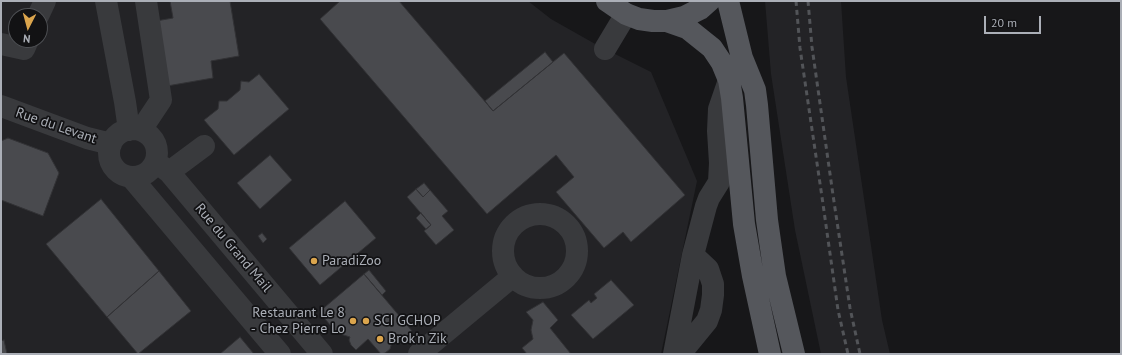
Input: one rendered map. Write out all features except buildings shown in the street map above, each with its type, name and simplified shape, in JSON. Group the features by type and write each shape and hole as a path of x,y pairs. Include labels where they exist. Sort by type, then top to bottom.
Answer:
{"main road":[{"path":"607,1 626,14 639,19 653,21 667,21 684,17 709,1"},
{"path":"728,1 742,58 755,90 767,220 775,276 794,354"},
{"path":"667,21 687,28 712,48 722,63 729,80 744,224 753,276 770,354"}],"street":[{"path":"106,1 125,102 135,130"},
{"path":"135,130 161,100 146,1"},
{"path":"605,49 626,14"},
{"path":"674,354 693,255 706,206 719,182 719,109 729,80"},
{"name":"Rue du Levant","path":"1,106 87,138 111,144"},
{"path":"162,167 155,143 150,136 135,130 122,132 111,144 110,152 113,165 122,174 131,177 139,177 152,169 162,167 204,146"},
{"name":"Rue du Grand Mail","path":"162,167 322,354"},
{"path":"131,177 280,354"},
{"path":"680,354 707,321 714,295 713,284 708,269 693,255"},
{"path":"419,354 513,276"}],"shaded area":[{"path":"1,1 528,1 551,19 597,45 651,72 697,181 661,354 1,354"},
{"path":"765,1 841,1 846,77 882,320 890,354 821,354 795,230 771,74"}],"railway":[{"path":"796,1 800,48 838,310 848,354"},
{"path":"808,1 812,47 833,195 850,308 860,354"}],"place":[{"name":"ParadiZoo","path":"314,261"},
{"name":"Restaurant Le 8 - Chez Pierre Lo","path":"353,321"},
{"name":"SCI GCHOP","path":"366,321"},
{"name":"Brok'n Zik","path":"380,339"}]}
